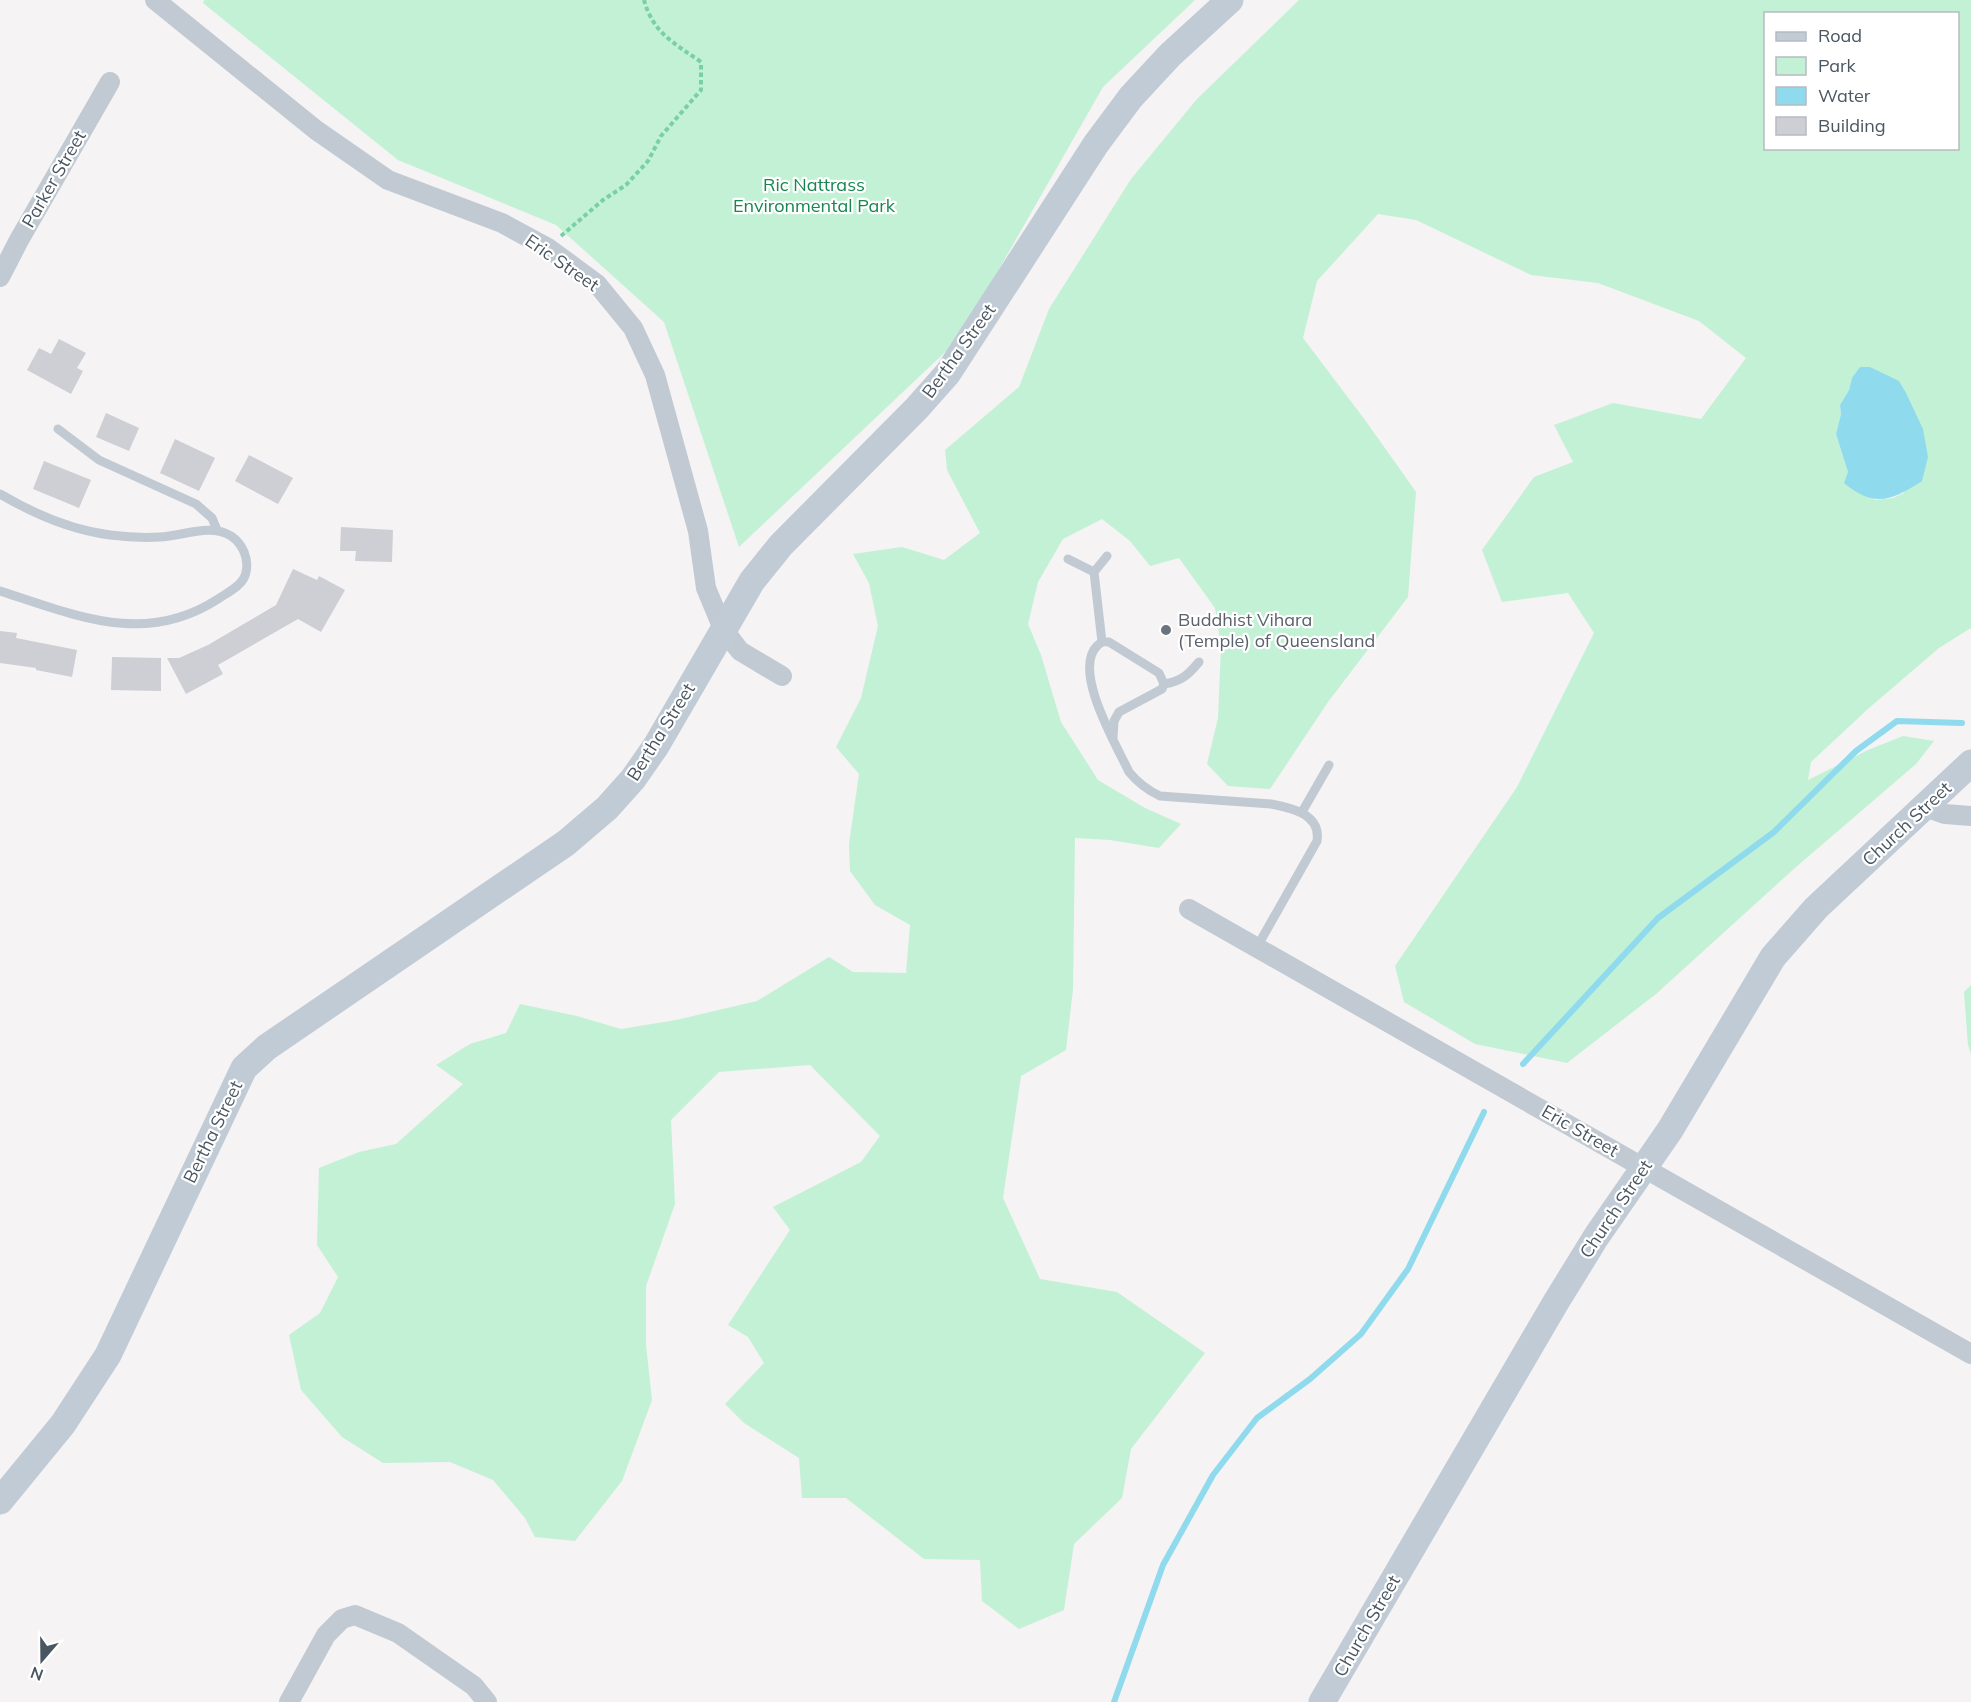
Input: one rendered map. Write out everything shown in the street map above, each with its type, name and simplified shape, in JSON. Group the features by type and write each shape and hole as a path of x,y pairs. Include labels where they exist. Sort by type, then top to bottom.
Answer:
{"street":[{"name":"Eric Street","path":"155,0 316,130 388,180 502,224 548,248 597,284 633,328 655,375 698,531 706,588 723,629 740,651 782,676"},
{"name":"Bertha Street","path":"0,1500 63,1424 108,1355 244,1068 267,1047 566,843 607,808 633,779 656,746 752,581 781,545 917,408 948,373 1096,144 1131,98 1170,55 1230,0"},
{"name":"Parker Street","path":"0,277 110,82"},
{"name":"Church Street","path":"1322,1702 1562,1293 1596,1237 1670,1130 1773,957 1816,908 1971,763"},
{"path":"1925,807 1945,814 1971,816"},
{"name":"Eric Street","path":"1189,909 1971,1354"},
{"path":"289,1702 326,1635 342,1619 356,1615 398,1633 474,1686 487,1702"}],"lane":[{"path":"58,429 99,460 196,504 212,518 217,530"},
{"path":"0,494 55,521 111,535 179,536 200,530 217,530 232,537 240,545 248,564 242,581 212,602 186,616 144,625 120,625 80,616 0,591"},
{"path":"1102,642 1094,572 1107,556"},
{"path":"1068,559 1094,572"},
{"path":"1113,738 1115,716 1162,689 1164,684 1160,673 1109,642 1102,642 1090,655 1089,670 1098,705 1113,738 1130,772 1147,790 1160,796 1271,804 1302,813 1315,826 1318,834 1317,841 1257,947"},
{"path":"1164,684 1187,676 1199,662"},
{"path":"1302,813 1329,765"}],"path":[{"path":"548,248 576,221 626,185 648,161 661,136 702,90 701,62 661,34 648,16 644,0"}],"green space":[{"name":"Ric Nattrass Environmental Park","path":"204,0 1195,0 1103,87 959,339 739,547 664,322 556,225 398,160 203,3"},
{"path":"1299,0 1971,0 1971,628 1939,648 1811,762 1808,780 1868,750 1903,736 1934,741 1916,764 1796,867 1656,994 1567,1063 1475,1044 1404,1002 1395,966 1517,787 1594,633 1568,593 1502,602 1482,550 1534,477 1573,462 1554,425 1613,403 1701,419 1746,358 1699,321 1598,283 1531,275 1416,220 1378,214 1317,281 1303,338 1416,492 1408,597 1328,702 1270,789 1228,786 1207,764 1218,718 1221,646 1215,608 1179,558 1150,566 1130,541 1102,519 1063,539 1038,582 1028,624 1041,655 1061,722 1098,780 1145,808 1181,824 1159,848 1110,840 1075,838 1073,989 1066,1050 1021,1076 1003,1198 1040,1279 1117,1292 1205,1353 1131,1449 1122,1498 1074,1544 1064,1610 1019,1629 982,1601 980,1560 924,1559 846,1498 802,1498 799,1458 744,1423 725,1404 764,1363 748,1337 728,1325 790,1230 773,1207 861,1162 880,1136 810,1065 719,1072 671,1120 675,1204 646,1286 646,1345 652,1400 622,1481 575,1541 535,1537 525,1518 493,1480 450,1462 383,1463 342,1437 301,1390 289,1335 320,1313 338,1277 317,1245 319,1168 359,1152 396,1144 463,1084 436,1065 470,1044 506,1033 520,1004 577,1016 621,1029 676,1020 757,1001 829,957 853,972 906,973 910,925 875,905 850,871 849,844 859,774 836,747 861,698 878,626 869,583 853,554 902,547 944,560 980,533 947,470 945,450 1019,387 1049,309 1131,179 1197,99","holes":["1852,378 1904,493 1893,498 1875,500 1848,472 1836,434 1841,414 1840,405 1849,390"]},
{"path":"1971,985 1971,1054 1968,1045 1964,992"}],"water":[{"path":"1860,367 1870,367 1899,381 1923,429 1928,457 1922,481 1901,493 1883,499 1864,496 1844,483 1848,472 1836,434 1841,414 1840,405 1849,390 1852,378"}],"building":[{"path":"59,339 86,353 77,368 83,371 71,394 27,370 39,348 51,354"},
{"path":"106,413 139,428 129,451 96,437"},
{"path":"175,439 215,458 199,491 160,473"},
{"path":"249,455 293,478 278,504 235,481"},
{"path":"44,461 91,480 79,508 33,489"},
{"path":"341,527 393,530 392,562 355,561 356,551 340,551"},
{"path":"293,569 317,580 319,576 345,590 321,632 298,619 218,665 223,674 186,694 167,658 179,658 208,645 276,605"},
{"path":"0,631 17,633 16,638 77,650 72,677 36,670 36,668 0,663"},
{"path":"112,657 161,658 161,691 111,690"}],"waterway":[{"path":"1523,1064 1658,918 1774,832 1856,751 1897,721 1962,723"},
{"path":"1114,1702 1163,1565 1213,1475 1257,1418 1310,1379 1361,1334 1408,1269 1484,1112"}],"place":[{"name":"Buddhist Vihara (Temple) of Queensland","path":"1166,630"}]}
